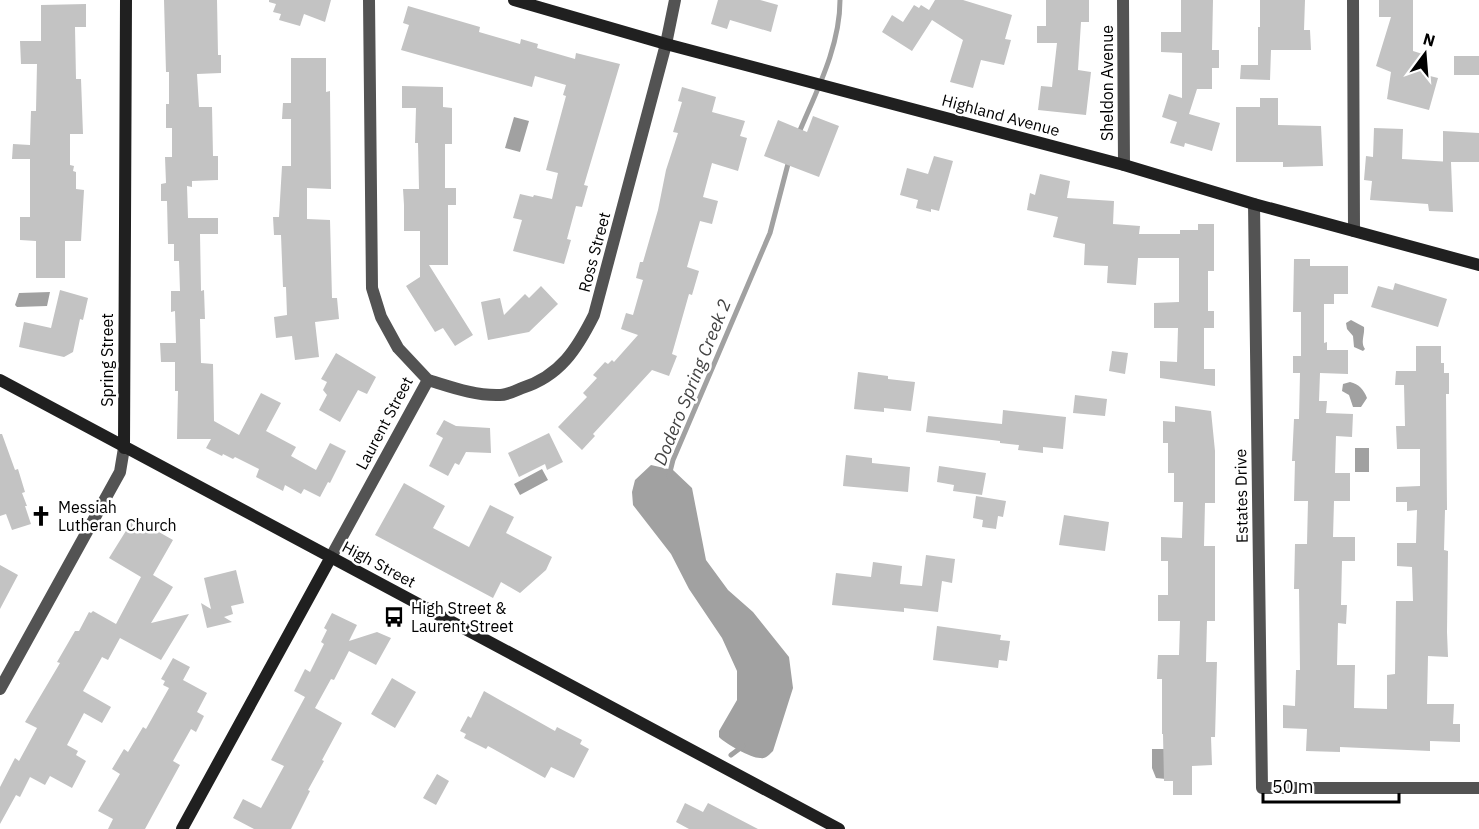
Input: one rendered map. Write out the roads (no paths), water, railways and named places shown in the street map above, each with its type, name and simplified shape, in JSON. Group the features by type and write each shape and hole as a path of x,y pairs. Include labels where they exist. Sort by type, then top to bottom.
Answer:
{"street":[{"name":"Spring Street","path":"0,689 120,472 124,448 126,0"},
{"name":"Laurent Street","path":"182,829 428,380 398,348 381,317 372,288 369,0"},
{"name":"Highland Avenue","path":"514,0 666,44 1124,165 1254,204 1479,265"},
{"name":"Ross Street","path":"428,380 470,392 502,395 530,386 556,371 579,345 594,315 666,44 675,0"},
{"name":"Sheldon Avenue","path":"1123,0 1124,165"},
{"path":"1353,0 1354,231"},
{"name":"Estates Drive","path":"1254,204 1262,788 1479,788"},
{"name":"High Street","path":"0,380 839,829"}],"waterway":[{"name":"Dodero Spring Creek 2","path":"798,135 831,52 839,18 840,0"},
{"name":"Dodero Spring Creek 2","path":"669,476 673,460 770,233 789,160"},
{"name":"Dodero Spring Creek 2","path":"731,755 743,746"}],"place":[{"name":"Messiah Lutheran Church","path":"41,516"},
{"name":"High Street & Laurent Street","path":"394,617"}]}
